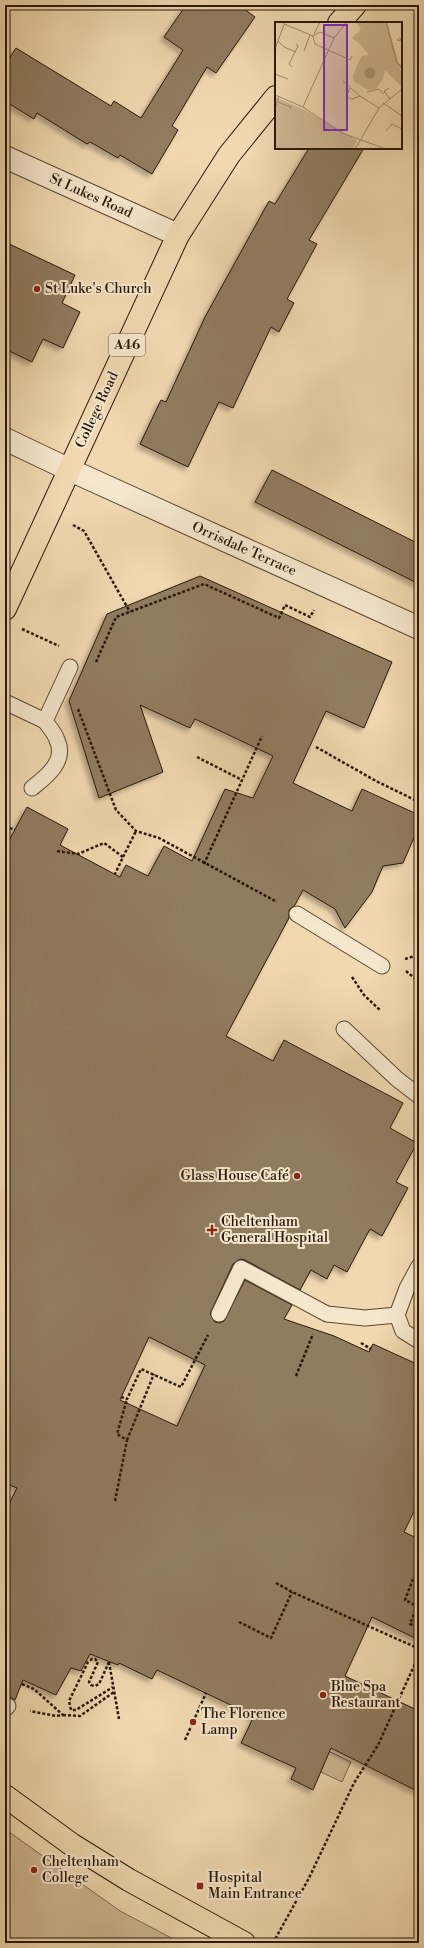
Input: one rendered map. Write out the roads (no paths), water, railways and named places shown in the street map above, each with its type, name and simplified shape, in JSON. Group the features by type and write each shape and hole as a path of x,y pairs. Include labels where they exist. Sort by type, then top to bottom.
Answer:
{"main road":[{"path":"340,22 355,5"},
{"name":"College Road","path":"5,609 178,235 228,155 275,98"},
{"path":"5,1796 71,1844 129,1880 244,1943"}],"street":[{"name":"St Lukes Road","path":"5,158 178,235"},
{"path":"5,439 70,470"},
{"name":"Orrisdale Terrace","path":"70,470 419,628"}],"lane":[{"path":"45,721 70,667"},
{"path":"5,702 45,721 58,740 59,754 54,769 32,788"},
{"path":"297,914 382,966"},
{"path":"344,1029 397,1079 419,1096"},
{"path":"419,1266 407,1288 397,1315 403,1331 419,1341"},
{"path":"219,1314 241,1268 327,1314 365,1318 397,1315"}],"place":[{"name":"St Luke's Church","path":"37,289"},
{"name":"Glass House Café","path":"297,1176"},
{"name":"Cheltenham General Hospital","path":"212,1230"},
{"name":"Blue Spa Restaurant","path":"323,1695"},
{"name":"The Florence Lamp","path":"193,1722"},
{"name":"Cheltenham College","path":"34,1870"},
{"name":"Hospital Main Entrance","path":"200,1886"}]}
